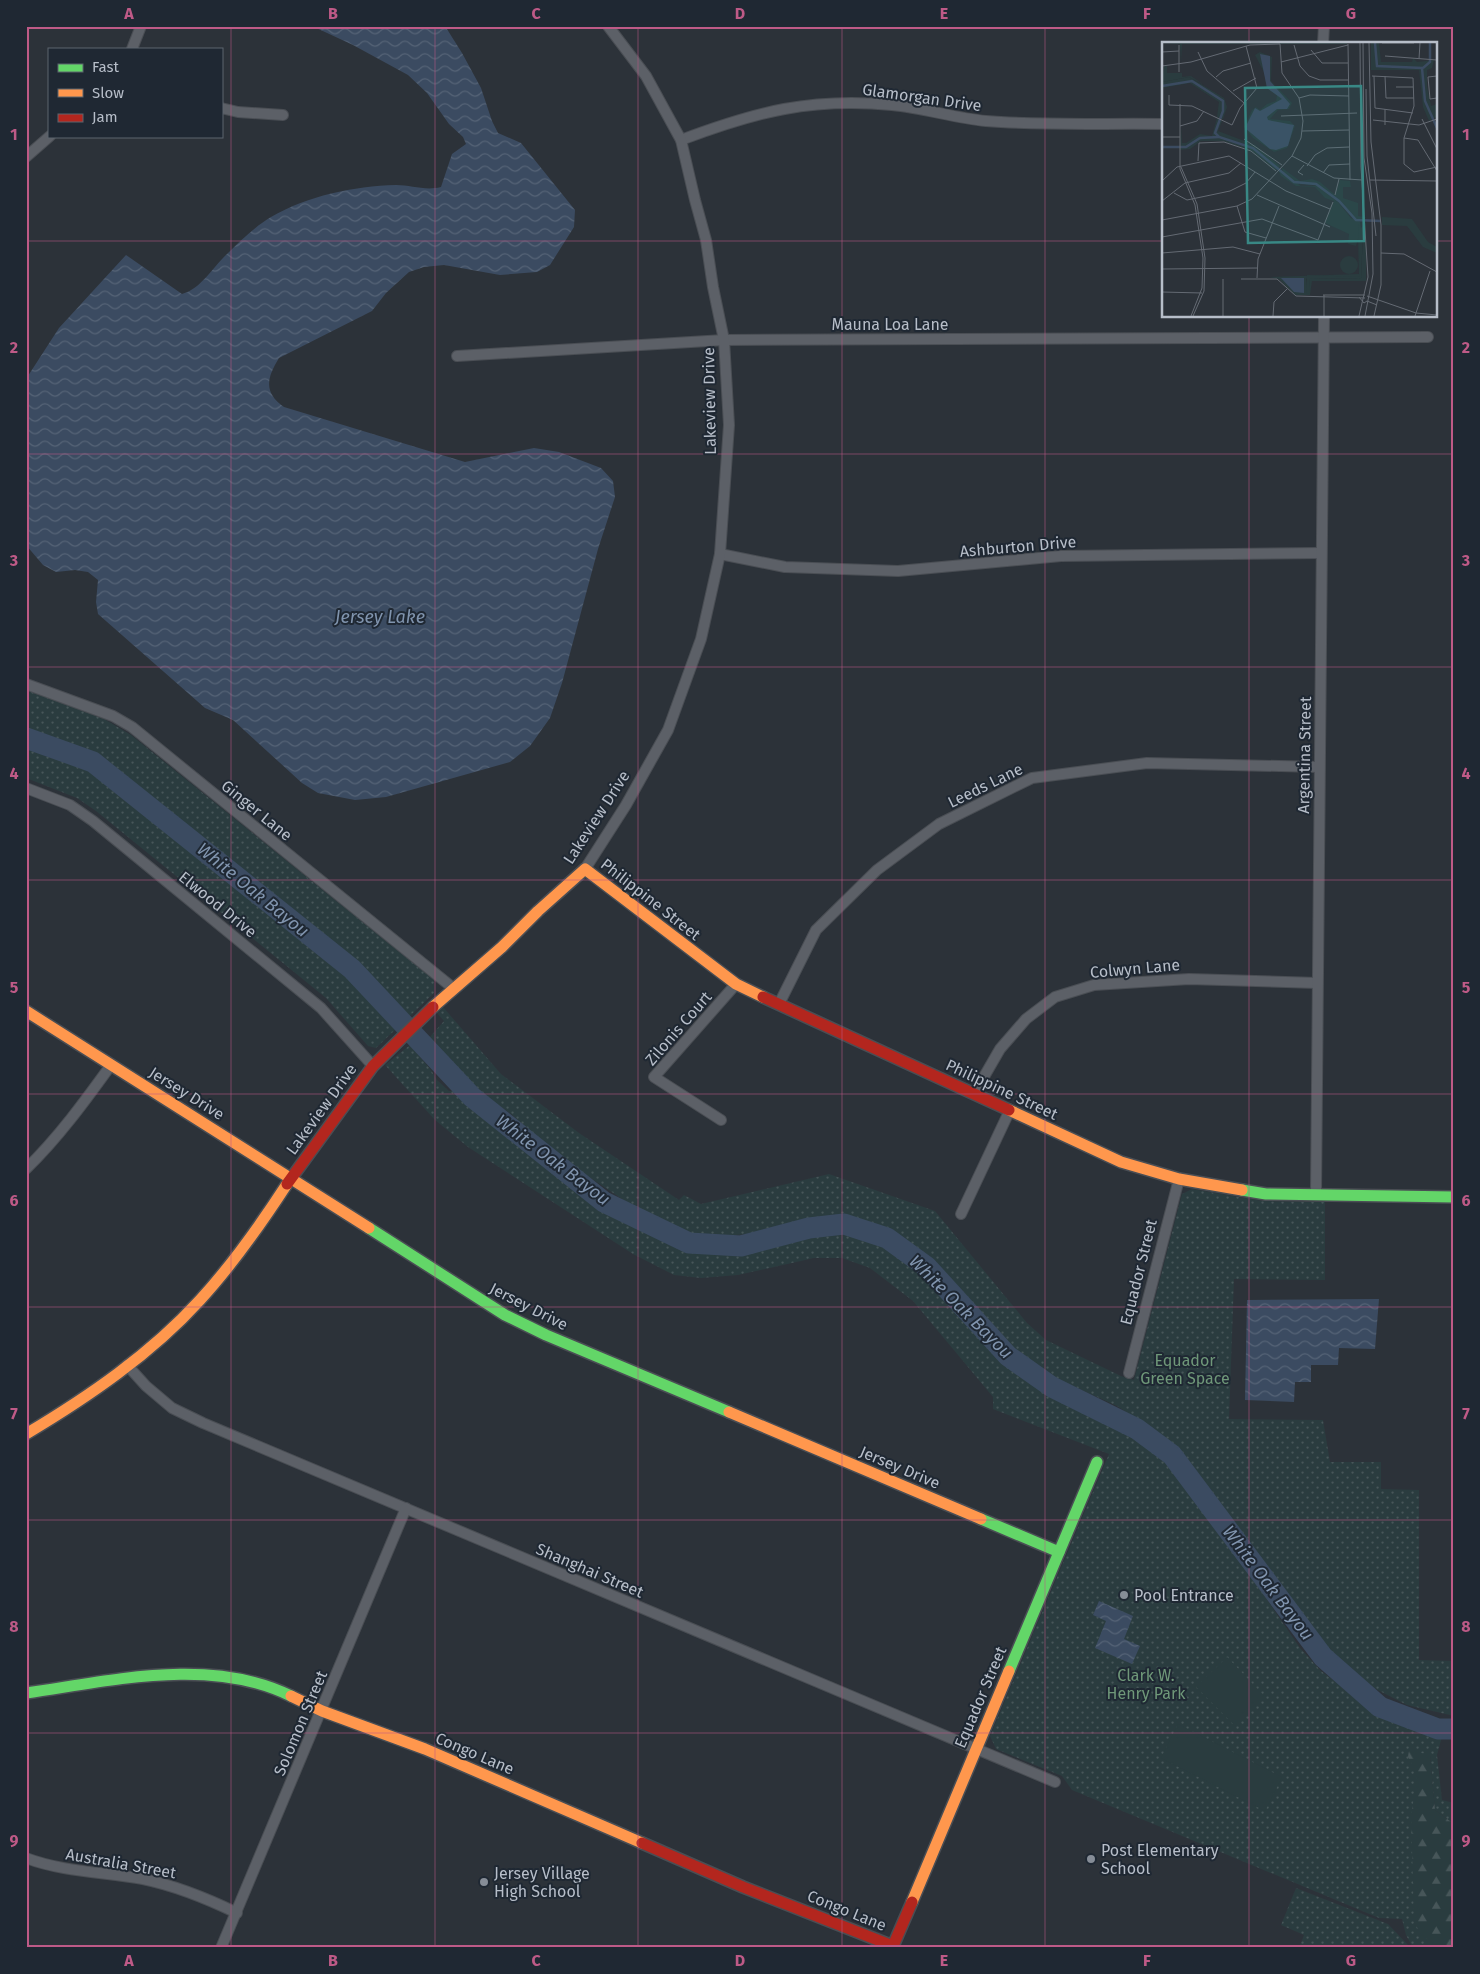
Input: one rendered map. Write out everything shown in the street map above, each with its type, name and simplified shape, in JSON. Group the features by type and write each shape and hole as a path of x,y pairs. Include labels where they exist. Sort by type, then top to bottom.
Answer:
{"street":[{"path":"132,48 141,26"},
{"name":"Lakeview Drive","path":"26,1434 72,1407 127,1366 161,1338 200,1300 263,1221 291,1178 374,1066 428,1011 502,947 538,911 585,869 626,804 668,730 701,639 720,554 729,425 724,340 706,240 682,140 646,76 608,26"},
{"path":"1323,42 1324,26"},
{"name":"Glamorgan Drive","path":"682,140 732,121 764,112 831,102 894,105 1000,122 1162,124"},
{"path":"222,108 238,112 283,115"},
{"path":"26,157 48,138"},
{"name":"Argentina Street","path":"1316,1194 1324,318"},
{"name":"Mauna Loa Lane","path":"457,356 724,340 1428,336"},
{"name":"Ashburton Drive","path":"720,554 785,567 898,572 1061,556 1321,553"},
{"name":"Ginger Lane","path":"26,684 113,716 132,727 453,988"},
{"name":"Leeds Lane","path":"779,1004 816,930 878,870 939,824 1032,778 1147,762 1319,767"},
{"name":"Elwood Drive","path":"26,788 70,805 93,822 322,1008 374,1066"},
{"name":"Philippine Street","path":"585,869 635,905 683,945 736,984 1009,1112 1121,1162 1179,1179 1266,1194 1454,1197"},
{"name":"Colwyn Lane","path":"974,1094 1000,1049 1026,1019 1055,997 1094,985 1189,979 1317,983"},
{"name":"Zilonis Court","path":"721,1120 654,1077 736,984"},
{"name":"Jersey Drive","path":"26,1011 505,1315 546,1335 1059,1552"},
{"path":"26,1169 47,1147 88,1097 111,1065"},
{"path":"961,1214 1009,1112"},
{"name":"Equador Street","path":"1129,1373 1179,1179"},
{"name":"Shanghai Street","path":"127,1366 146,1386 172,1408 203,1423 1055,1782"},
{"name":"Equador Street","path":"893,1946 1097,1462"},
{"name":"Solomon Street","path":"221,1948 406,1508"},
{"name":"Congo Lane","path":"26,1693 133,1678 189,1674 250,1680 279,1690 322,1711 425,1749 740,1886 893,1946"},
{"name":"Australia Street","path":"26,1858 43,1864 125,1876 176,1887 197,1894 237,1913"}],"green space":[{"path":"26,690 104,719 131,735 434,980 434,993 376,1048 368,1046 326,998 96,811 77,798 26,778"},
{"name":"Equador Green Space","path":"443,1007 501,1074 579,1133 679,1200 684,1195 701,1204 829,1174 935,1211 1027,1323 1046,1340 1121,1376 1134,1380 1182,1194 1192,1189 1262,1201 1325,1202 1325,1280 1234,1279 1229,1419 1323,1420 1330,1462 1381,1462 1381,1489 1419,1490 1419,1660 1454,1661 1454,1716 1407,1705 1368,1685 1328,1653 1299,1622 1193,1470 1169,1441 1117,1406 1042,1372 1013,1349 938,1264 904,1243 851,1220 828,1217 768,1233 700,1237 649,1217 558,1156 510,1113 475,1090 429,1038 444,1021 437,1013"},
{"name":"Clark W. Henry Park","path":"410,1045 437,1080 449,1091 459,1091 521,1148 580,1193 642,1229 691,1252 731,1254 758,1251 813,1233 841,1232 876,1242 902,1256 1020,1375 1045,1393 1120,1427 1141,1439 1167,1462 1200,1502 1300,1648 1321,1671 1381,1714 1443,1733 1437,1755 1442,1800 1454,1803 1454,1824 1435,1810 1430,1755 1431,1948 1413,1948 1406,1935 1402,1919 1379,1918 1072,1790 1062,1776 996,1749 990,1736 1109,1454 993,1409 993,1397 913,1301 870,1268 842,1258 814,1258 738,1275 701,1278 674,1275 633,1254 468,1147 435,1120 385,1065"},
{"path":"1227,1657 1264,1696 1234,1725 1196,1687"},
{"path":"1178,1724 1282,1777 1265,1811 1161,1758"},
{"path":"1409,1750 1430,1755 1435,1810 1454,1824 1454,1948 1431,1948 1431,1941 1420,1935 1414,1919 1411,1814 1417,1781 1413,1766 1408,1757"},
{"path":"1296,1888 1388,1924 1408,1945 1404,1948 1299,1948 1304,1935 1281,1925"}],"water":[{"name":"Jersey Lake","path":"312,26 445,26 481,88 498,133 521,143 575,210 574,227 550,265 537,272 500,275 444,265 424,267 409,272 386,293 372,311 279,358 271,373 269,385 273,396 284,407 465,462 534,448 559,452 601,468 613,481 615,497 598,549 562,683 550,718 530,746 510,762 386,797 355,800 318,793 302,783 233,720 205,708 98,614 96,602 98,580 88,572 75,570 56,572 43,565 26,545 26,379 59,328 126,255 182,294 201,283 237,244 271,217 315,198 364,187 402,185 424,188 441,187 452,154 466,144 463,137 449,124 427,93 408,75 353,45"},
{"path":"1379,1299 1375,1349 1339,1348 1338,1365 1311,1365 1311,1382 1295,1382 1294,1402 1245,1400 1247,1300"},
{"path":"1099,1601 1133,1616 1124,1639 1140,1646 1132,1664 1095,1648 1106,1621 1093,1615"}],"waterway":[{"name":"White Oak Bayou","path":"26,738 93,762 352,969 472,1097 604,1202 689,1243 741,1246 809,1228 844,1224 887,1238 927,1267 1008,1356 1052,1387 1137,1429 1172,1455 1323,1657 1380,1707 1438,1729 1454,1729"}],"traffic: fast":[{"path":"1242,1190 1266,1194 1454,1197"},
{"path":"369,1228 505,1315 546,1335 729,1412"},
{"path":"1009,1671 1097,1462"},
{"path":"981,1519 1059,1552"},
{"path":"26,1693 126,1678 194,1674 227,1677 260,1684 291,1696"}],"traffic: slow":[{"path":"433,1007 502,947 538,911 585,869 736,984 763,997"},
{"path":"26,1011 369,1228"},
{"path":"1009,1110 1121,1162 1179,1179 1242,1190"},
{"path":"26,1434 95,1390 161,1339 181,1320 235,1258 287,1184"},
{"path":"729,1412 981,1519"},
{"path":"912,1902 1009,1671"},
{"path":"291,1696 322,1711 425,1749 642,1843"}],"traffic: jam":[{"path":"763,997 1009,1110"},
{"path":"287,1184 373,1066 433,1007"},
{"path":"642,1843 743,1887 893,1946 912,1902"}],"place":[{"name":"Pool Entrance","path":"1124,1595"},
{"name":"Post Elementary School","path":"1091,1859"},
{"name":"Jersey Village High School","path":"484,1882"}]}
